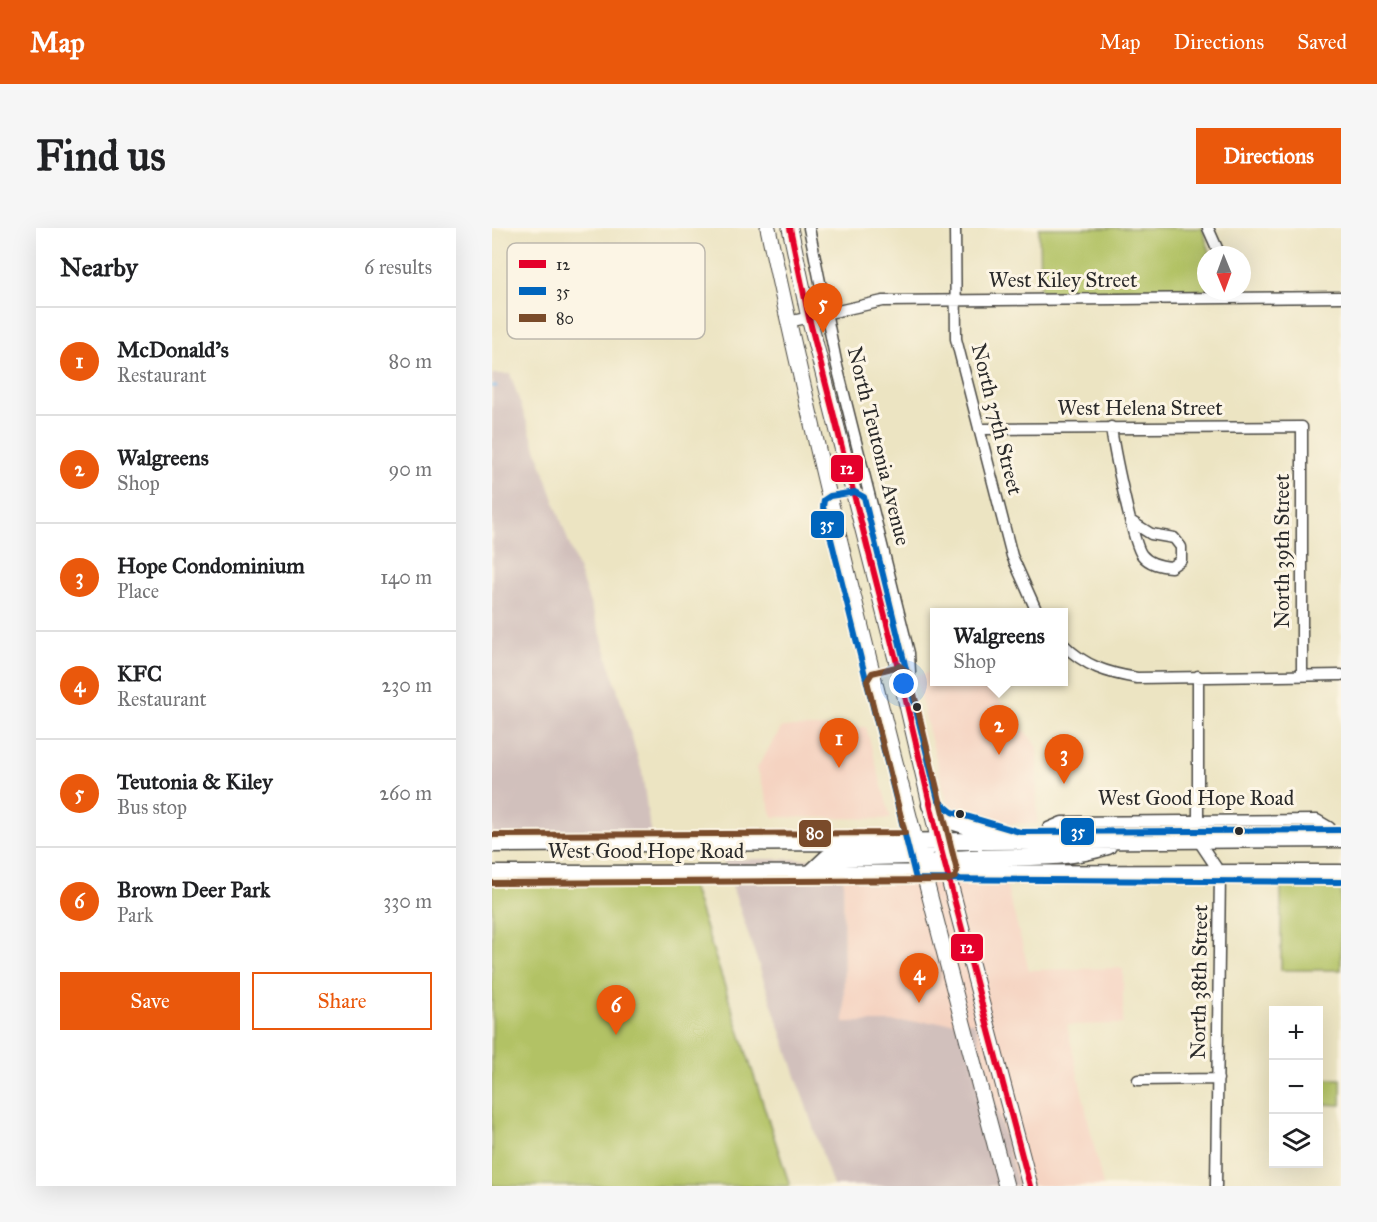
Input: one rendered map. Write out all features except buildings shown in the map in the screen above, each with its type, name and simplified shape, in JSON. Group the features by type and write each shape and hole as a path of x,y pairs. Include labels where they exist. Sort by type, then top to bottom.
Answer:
{"main road":[{"path":"768,228 788,322 922,872 1006,1186"},
{"name":"North Teutonia Avenue","path":"790,228 809,318 905,674 939,842 1030,1186"},
{"path":"930,805 948,820 1019,841"},
{"name":"West Good Hope Road","path":"1046,850 1092,852 1126,840 1340,839"},
{"name":"West Good Hope Road","path":"939,842 1019,841 1046,850 1220,873 1341,873"},
{"path":"812,872 827,858 902,857 917,848 939,842"},
{"name":"West Good Hope Road","path":"492,844 917,848"},
{"path":"922,872 932,863 946,866 1046,850"},
{"name":"West Good Hope Road","path":"492,874 922,872"}],"street":[{"name":"North Teutonia Avenue","path":"809,228 826,314 909,654 905,674"},
{"name":"North 37th Street","path":"955,228 956,339 1012,556 1034,608"},
{"path":"1208,228 1216,246"},
{"name":"West Kiley Street","path":"788,322 883,301 1197,295"},
{"name":"West Kiley Street","path":"1251,295 1341,297"},
{"path":"1111,427 1132,522 1141,554 1156,565 1171,567 1181,560 1181,547 1174,538 1151,534 1132,522"},
{"name":"West Helena Street","path":"978,429 1302,427"},
{"name":"North 39th Street","path":"1302,427 1302,675"},
{"path":"1068,649 1078,659 1105,672 1137,678 1341,675"},
{"path":"1198,676 1198,840 1220,873"},
{"name":"West Good Hope Road","path":"1046,850 1062,822 1317,820 1329,826 1340,839"},
{"name":"North 38th Street","path":"1216,1186 1220,873"},
{"path":"1138,1080 1218,1079"}],"shaded area":[{"path":"492,374 510,374 600,632 642,772 652,844 492,844"},
{"path":"930,672 930,686 988,686 1037,746 1037,824 995,823 949,810 915,676"},
{"path":"782,727 866,727 891,819 773,817 757,768"},
{"path":"999,858 1029,970 1123,968 1123,1024 1067,1025 1103,1186 1018,1186 974,1022 844,1022 843,859"},
{"path":"723,859 843,859 844,1022 974,1022 1018,1186 833,1186"}],"green space":[{"path":"1039,228 1202,228 1208,246 1197,246 1197,291 1040,292"},
{"path":"1341,882 1341,970 1281,970 1281,883"},
{"path":"691,883 790,1186 492,1186 492,884"},
{"path":"1323,1079 1341,1079 1341,1105 1323,1104"}],"transit line":[{"name":"12","path":"790,228 809,318 900,675 939,842 1030,1186"},
{"name":"35","path":"1341,830 1020,832 952,812 938,800 864,497 855,492 830,496 824,500 823,507 916,879 1341,882"},
{"name":"80","path":"492,835 905,833 867,681 872,673 900,666 909,673 957,871 955,877 948,880 492,883"}],"place":[{"name":"Teutonia & Kiley","path":"823,333"},
{"name":"Walgreens","path":"999,755"},
{"name":"McDonald's","path":"839,768"},
{"name":"Hope Condominium","path":"1064,784"},
{"name":"KFC","path":"919,1003"},
{"name":"Brown Deer Park","path":"616,1035"}]}
